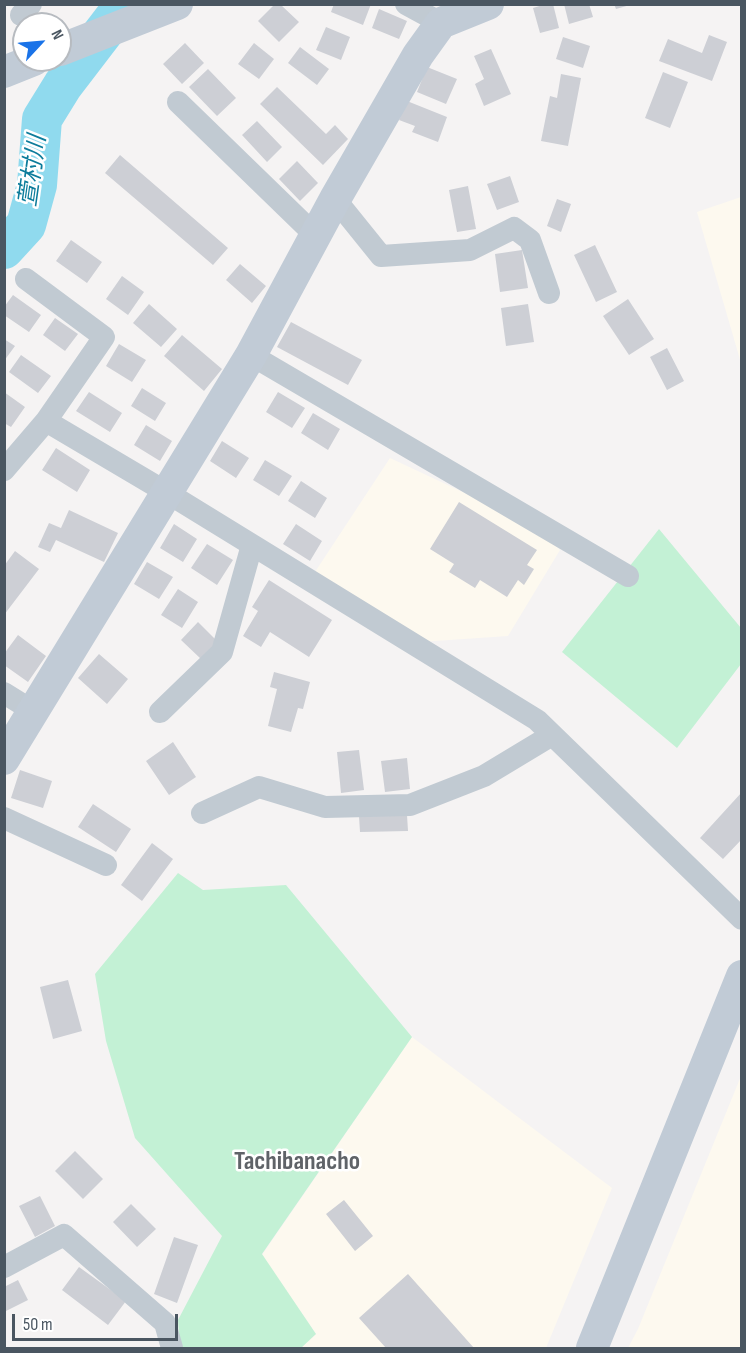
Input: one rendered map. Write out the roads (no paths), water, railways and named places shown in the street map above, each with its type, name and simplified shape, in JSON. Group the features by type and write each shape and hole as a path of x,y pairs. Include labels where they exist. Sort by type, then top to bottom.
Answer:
{"street":[{"path":"72,45 177,4"},
{"path":"406,4 439,14 489,4"},
{"path":"4,759 250,355 439,14"},
{"path":"178,102 315,235"},
{"path":"335,199 381,256 470,250 514,228 530,240 549,293"},
{"path":"4,470 46,422 104,338 26,279"},
{"path":"250,355 628,576"},
{"path":"46,422 166,492 537,720 741,919"},
{"path":"160,712 222,652 252,545"},
{"path":"4,693 33,711"},
{"path":"202,813 259,788 325,807 410,805 484,776 552,735"},
{"path":"4,818 106,865"},
{"path":"592,1348 741,976"},
{"path":"4,1267 64,1235 165,1323 172,1348"}],"waterway":[{"name":"萱村川","path":"4,249 26,225 37,185 42,119 63,85 125,4"}],"district":[{"name":"Tachibanacho","path":"297,1162"}]}
